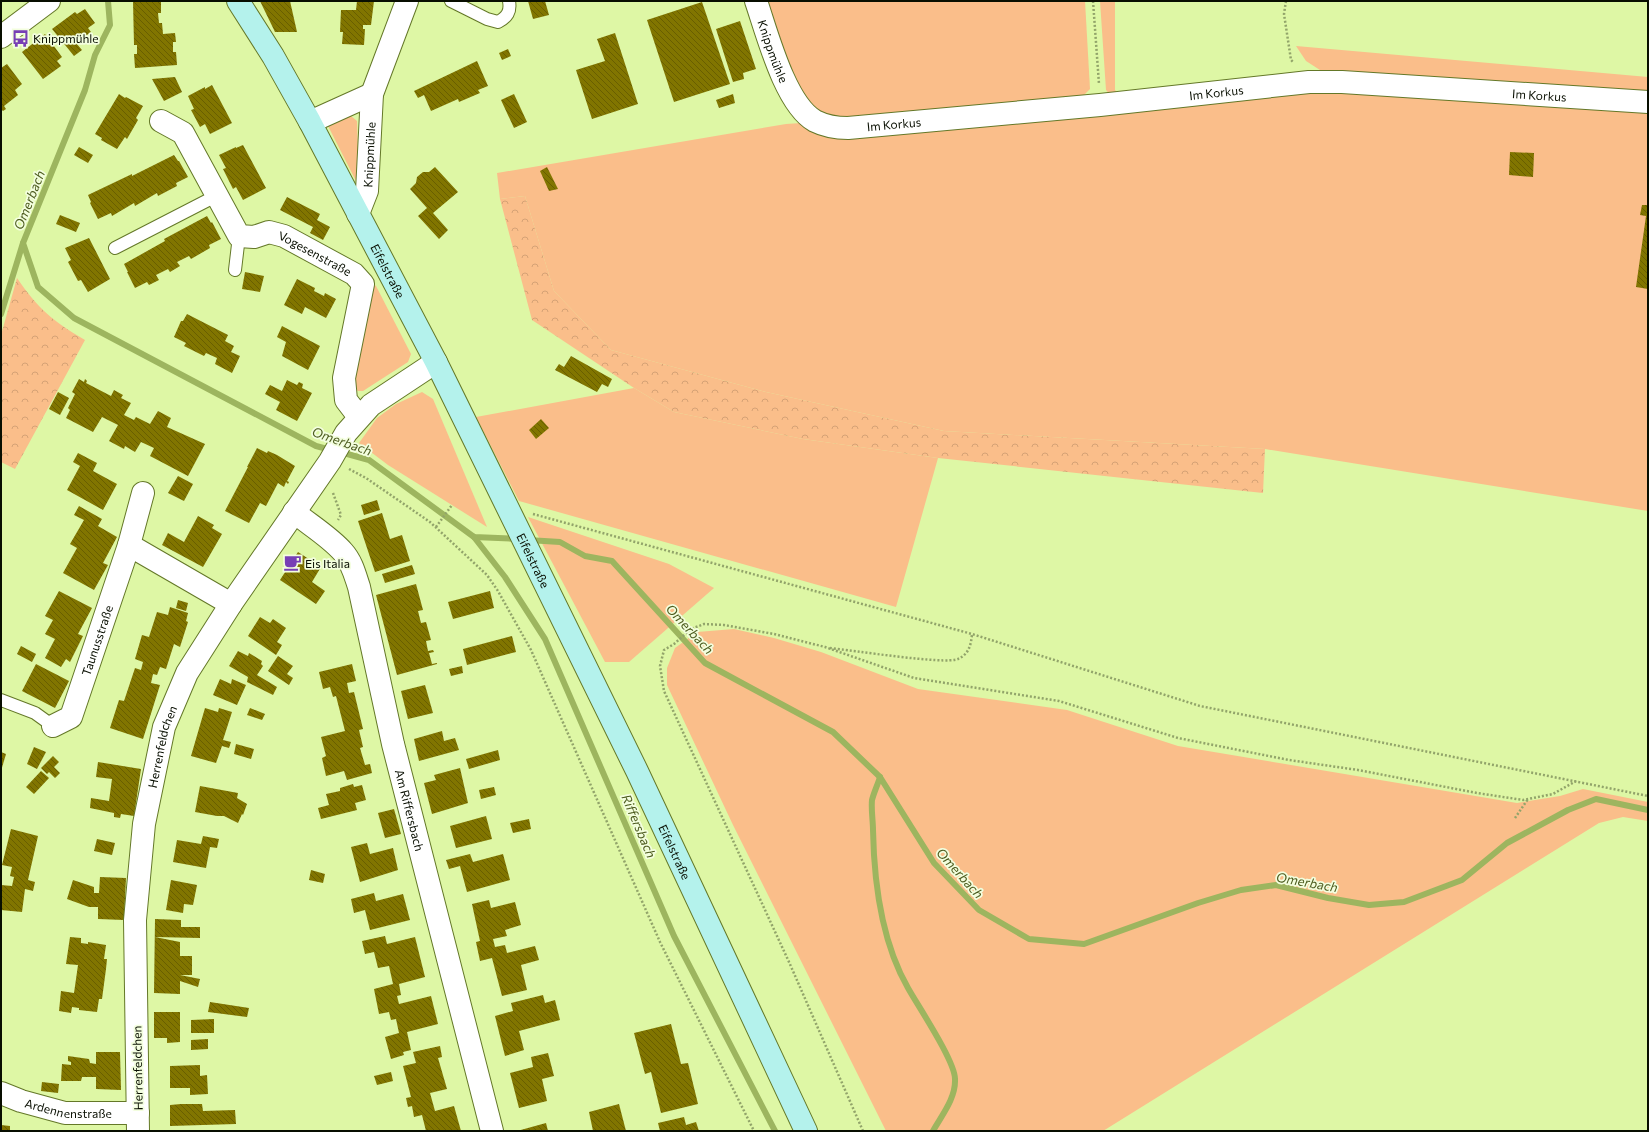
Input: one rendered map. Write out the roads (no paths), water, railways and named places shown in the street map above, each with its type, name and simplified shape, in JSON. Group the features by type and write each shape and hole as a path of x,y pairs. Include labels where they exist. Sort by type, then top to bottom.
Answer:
{"main road":[{"name":"Eifelstraße","path":"238,1 273,56 310,122 436,362 636,770 806,1131"}],"street":[{"path":"1,38 49,1"},
{"name":"Knippmühle","path":"358,214 367,191 372,94 407,1"},
{"name":"Knippmühle","path":"756,1 780,72 788,89 795,99"},
{"name":"Im Korkus","path":"795,99 806,113 815,121 834,128 848,128 1100,105 1309,82 1342,82 1648,102"},
{"path":"310,122 372,94"},
{"path":"161,121 183,132 216,196 239,236"},
{"name":"Vogesenstraße","path":"239,236 254,237 269,232 284,236 354,274 363,284 344,378 346,400 353,425"},
{"name":"Herrenfeldchen","path":"138,1122 135,920 144,824 164,727 187,673 231,604 353,425 371,405 436,362"},
{"name":"Taunusstraße","path":"53,726 71,717 129,545 143,493"},
{"name":"Am Riffersbach","path":"294,512 328,538 344,553 353,569 359,587 393,744 492,1131"},
{"path":"129,545 231,604"},
{"name":"Ardennenstraße","path":"1,1093 21,1101 65,1113 138,1122"}],"lane":[{"path":"451,1 487,19 498,22 506,18 510,11 509,1"},
{"path":"115,248 216,196"},
{"path":"235,270 239,236"},
{"path":"1,700 35,713 53,726"}],"waterway":[{"name":"Omerbach","path":"108,1 110,25 95,55 85,90 23,243 38,287 74,318 316,446 331,450"},
{"path":"1,314 23,243"},
{"name":"Omerbach","path":"340,452 369,460 474,537 519,539"},
{"name":"Riffersbach","path":"474,537 505,577 545,639 674,936 775,1131"},
{"name":"Omerbach","path":"528,540 560,542 585,556 612,561 705,663 833,732 880,777 934,863 979,910 1029,939 1084,944 1198,903 1241,890 1276,885 1328,898 1369,905 1404,902 1462,880 1507,843 1568,810 1596,799 1648,810"},
{"path":"880,777 872,800 872,807 877,891 885,931 899,970 943,1047 955,1079 955,1086 951,1100 933,1131"}],"place":[{"name":"Knippmühle","path":"20,38"},
{"name":"Eis Italia","path":"292,563"}]}
